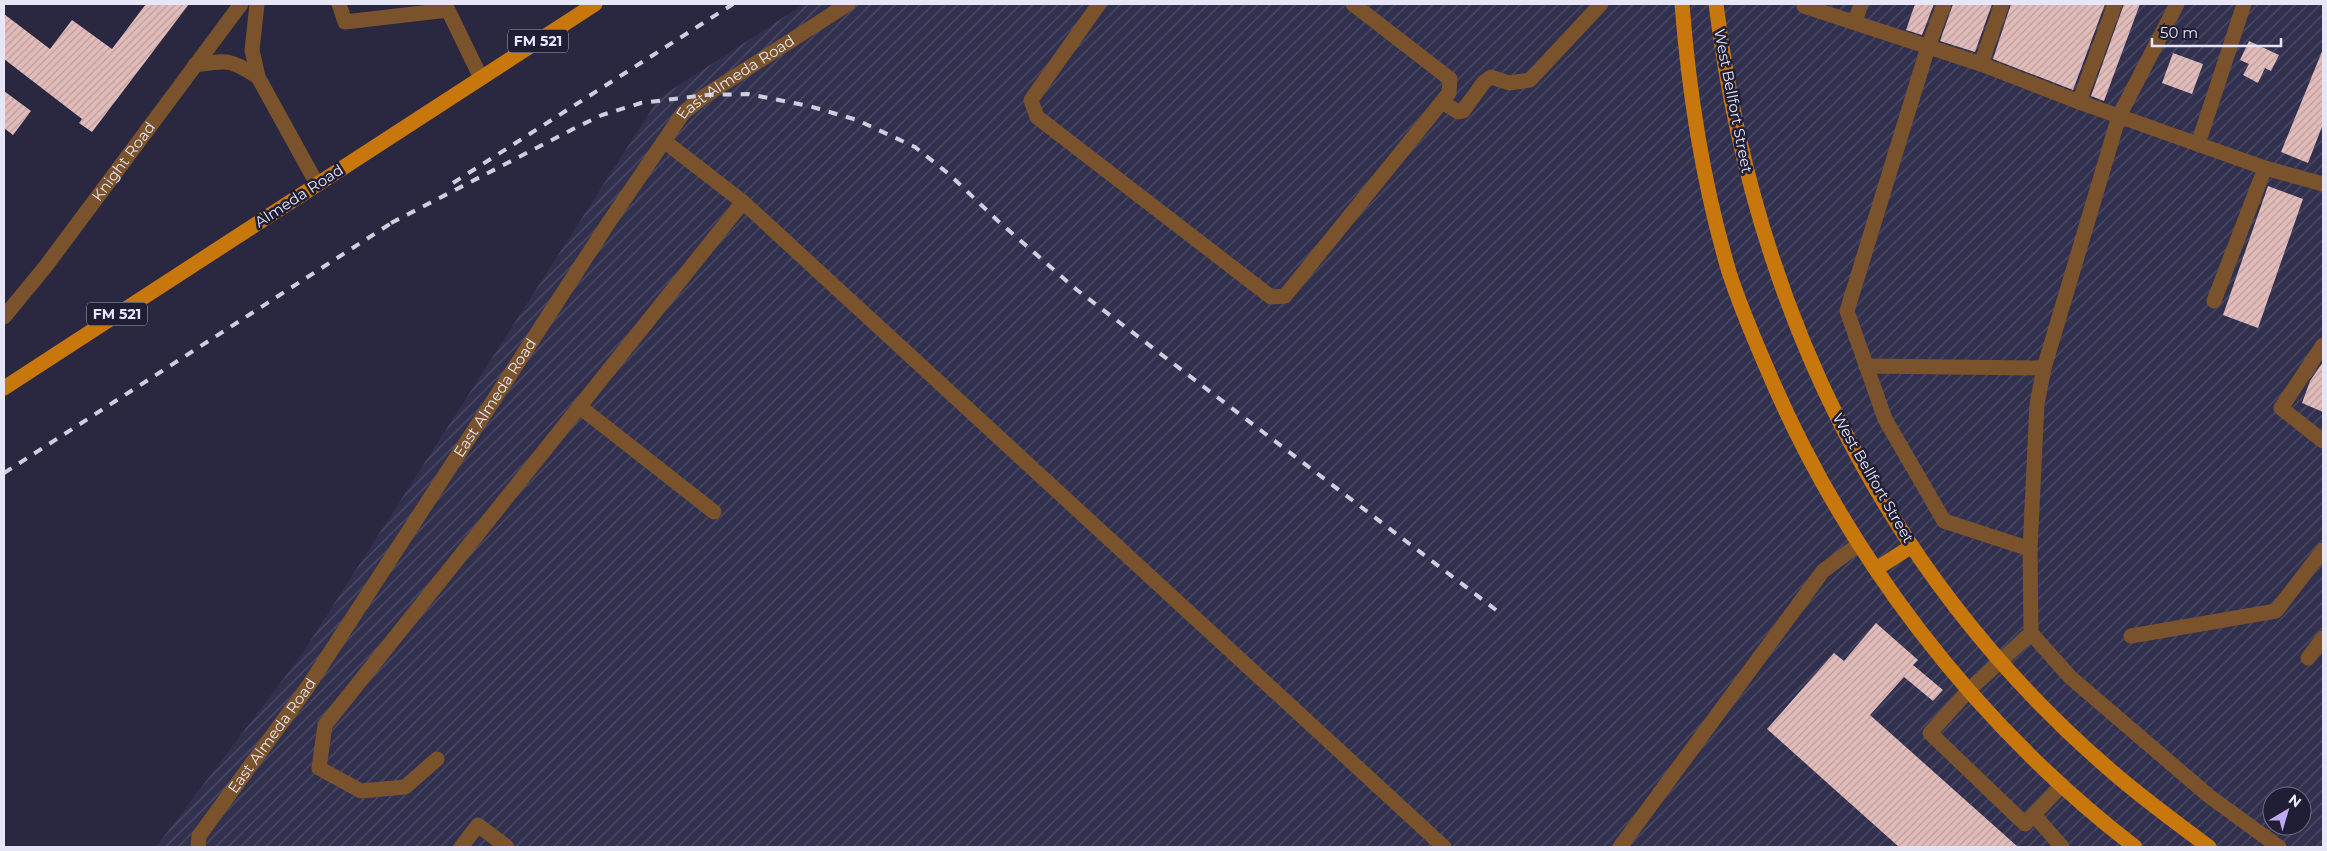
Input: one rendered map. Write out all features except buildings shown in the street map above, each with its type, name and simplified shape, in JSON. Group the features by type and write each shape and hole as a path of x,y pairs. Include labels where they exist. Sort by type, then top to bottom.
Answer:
{"main road":[{"name":"Almeda Road","path":"4,388 595,4"},
{"path":"1682,4 1694,115 1709,194 1730,274 1779,398 1817,474 1859,544 1913,622 1969,690 2062,785 2102,822 2135,847"},
{"name":"West Bellfort Street","path":"1716,4 1727,86 1753,200 1785,299 1815,372 1866,470 1912,546 1973,628 2001,660 2042,704 2108,768 2209,847"},
{"path":"1876,569 1912,546"}],"street":[{"name":"Knight Road","path":"4,317 76,226 241,4"},
{"path":"257,4 252,50 258,77 317,184"},
{"path":"339,4 346,22 448,10 481,78"},
{"name":"East Almeda Road","path":"198,847 199,836 307,688 566,288 683,113 706,95 848,4"},
{"path":"1099,4 1031,100 1037,117 1271,296 1285,296 1449,93 1450,79 1353,4"},
{"path":"1442,102 1458,112 1463,111 1484,82 1491,77 1509,83 1530,80 1601,4"},
{"path":"1804,4 1804,6 1980,64 2079,102 2265,168 2323,184"},
{"path":"1855,22 1861,4"},
{"path":"1944,4 1928,46 1847,311 1885,419 1944,520 2030,550"},
{"path":"1980,64 2002,4"},
{"path":"2079,102 2115,4"},
{"path":"2177,4 2119,116 2044,368 2037,404 2030,550 2032,633 2077,683 2210,796 2279,847"},
{"path":"2198,144 2244,4"},
{"path":"195,65 226,61 243,67 258,77"},
{"path":"664,141 743,202 1444,847"},
{"path":"2214,301 2265,168"},
{"path":"436,759 404,787 362,791 319,768 325,725 743,202"},
{"path":"2323,345 2281,408 2323,441"},
{"path":"1866,366 2044,368"},
{"path":"580,407 714,512"},
{"path":"1620,847 1823,571 1859,544"},
{"path":"2131,636 2276,611 2323,550"},
{"path":"2032,633 1969,690 1930,733 2025,824 2062,785"},
{"path":"2308,658 2323,638"},
{"path":"2034,815 2062,847"},
{"path":"461,847 478,825 507,847"}],"shaded area":[{"path":"804,4 2323,4 2323,847 156,847 300,657 659,98"}],"railway":[{"path":"453,183 733,4"},
{"path":"391,223 579,126 602,115 641,103 706,95 748,94 809,106 857,120 915,147 950,175 998,221 1077,290 1500,613"},
{"path":"4,473 396,220"}]}
